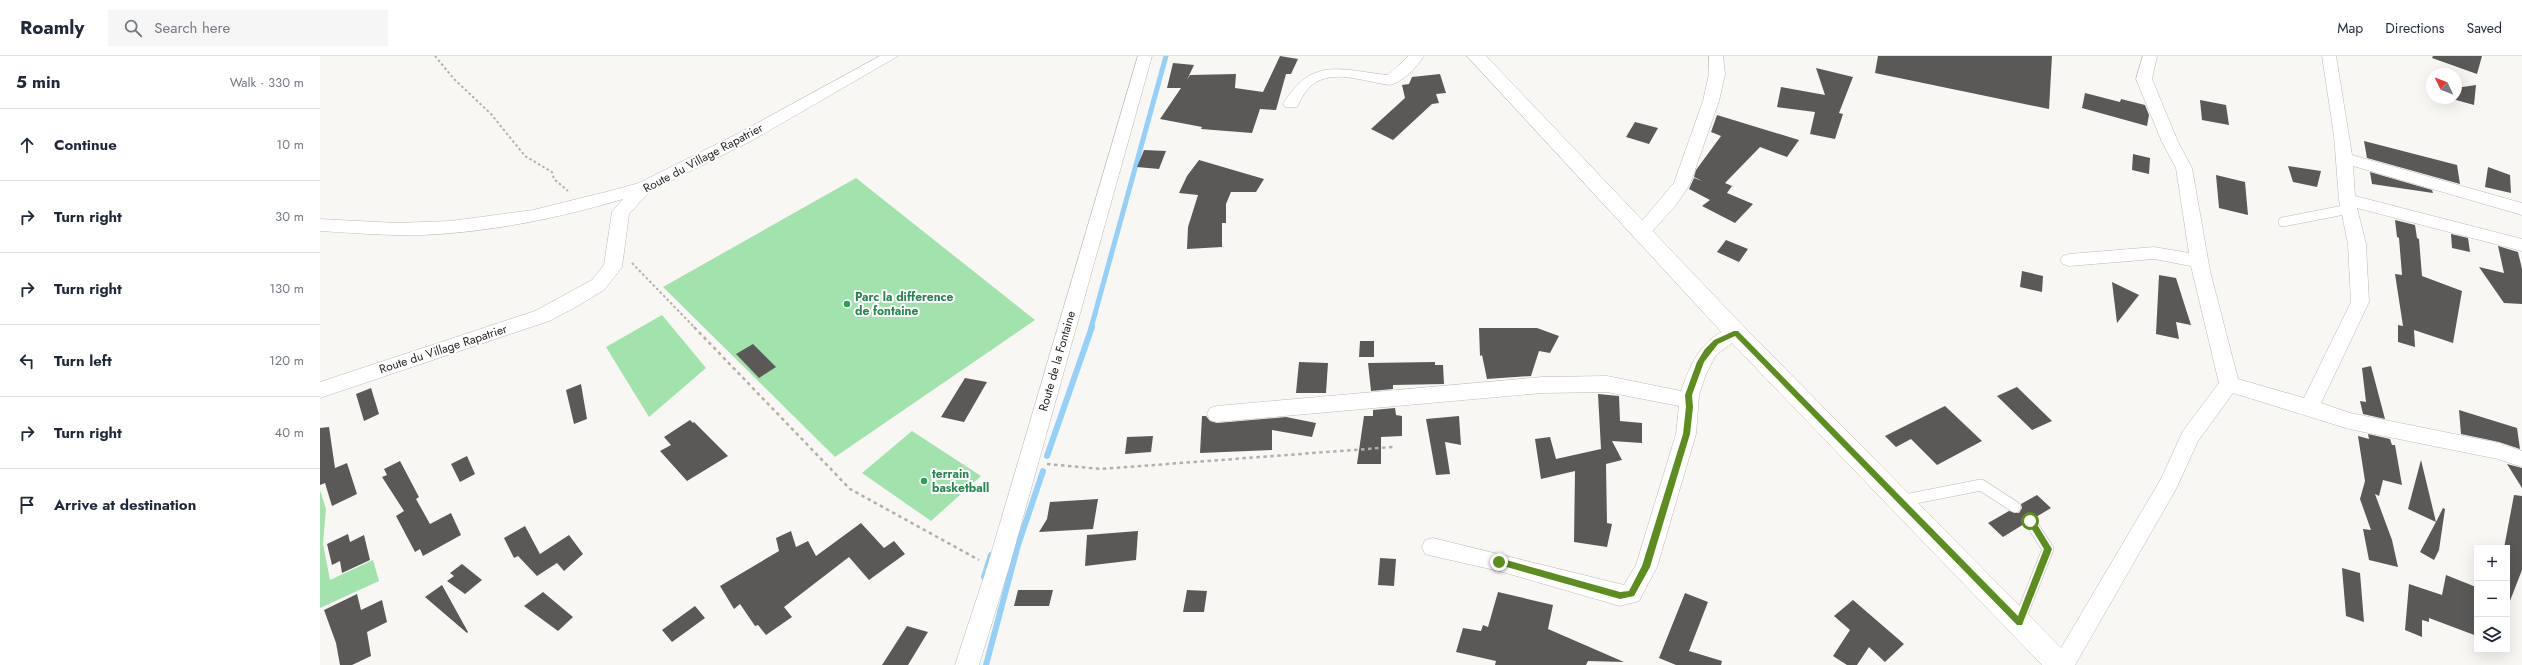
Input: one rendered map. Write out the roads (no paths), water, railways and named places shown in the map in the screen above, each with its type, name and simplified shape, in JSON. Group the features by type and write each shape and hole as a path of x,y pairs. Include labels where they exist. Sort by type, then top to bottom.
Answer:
{"main road":[{"path":"1476,56 1736,332 2062,665"}],"street":[{"name":"Route du Village Rapatrier","path":"320,390 513,326 568,303 598,285 613,267 621,212 644,187 745,137 890,56"},
{"name":"Route de la Fontaine","path":"967,665 1028,462 1145,56"},
{"path":"1291,104 1304,84 1322,73 1335,71 1390,80 1398,76 1417,56"},
{"path":"1642,232 1670,202 1682,184 1711,101 1717,74 1716,56"},
{"path":"2150,56 2144,79 2170,142 2184,168 2199,261 2229,384"},
{"path":"2309,407 2360,302 2357,244 2348,205 2342,135 2328,56"},
{"path":"2344,158 2522,209"},
{"path":"320,224 424,229 504,222 586,205 644,187"},
{"path":"2348,205 2522,245"},
{"path":"2069,260 2154,253 2199,261"},
{"path":"1433,547 1499,562 1620,596 1631,594 1646,567 1682,448 1686,434 1689,398 1700,362 1707,351 1716,342 1736,332"},
{"path":"1217,414 1542,385 1607,384 1689,398"},
{"path":"2229,384 2309,407 2349,421 2499,451 2522,459"},
{"path":"2062,665 2169,484 2190,437 2229,384"}],"lane":[{"path":"2283,222 2348,205"},
{"path":"1900,501 1981,485 2015,507"},
{"path":"2019,622 2048,549 2030,521"}],"waterway":[{"path":"1091,328 1166,56"},
{"path":"1047,456 1092,327"},
{"path":"986,665 1018,545 1043,471"},
{"path":"984,577 991,555"}],"place":[{"name":"Parc la difference de fontaine","path":"847,304"},
{"name":"terrain basketball","path":"924,481"}]}
